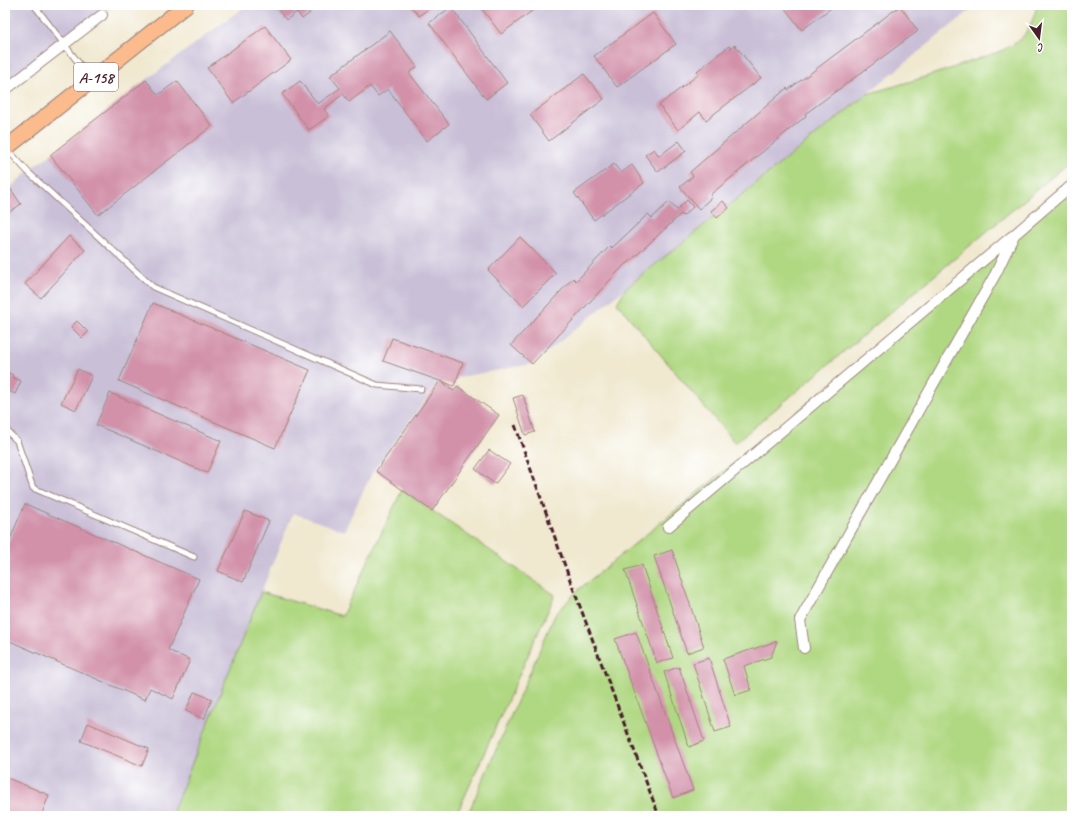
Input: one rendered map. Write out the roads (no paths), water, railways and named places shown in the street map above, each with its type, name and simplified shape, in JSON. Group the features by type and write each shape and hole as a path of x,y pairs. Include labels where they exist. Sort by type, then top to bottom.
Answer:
{"main road":[{"name":"А-158","path":"5,148 186,5"}],"street":[{"path":"5,90 102,14"},
{"path":"668,527 1072,185"},
{"path":"804,648 800,620 996,273 1014,235"}],"lane":[{"path":"34,5 92,80"},
{"path":"5,148 28,172 153,287 377,384 421,389"},
{"path":"5,429 17,441 33,488 194,557"}],"railway":[{"path":"515,425 570,580 659,816"}]}
